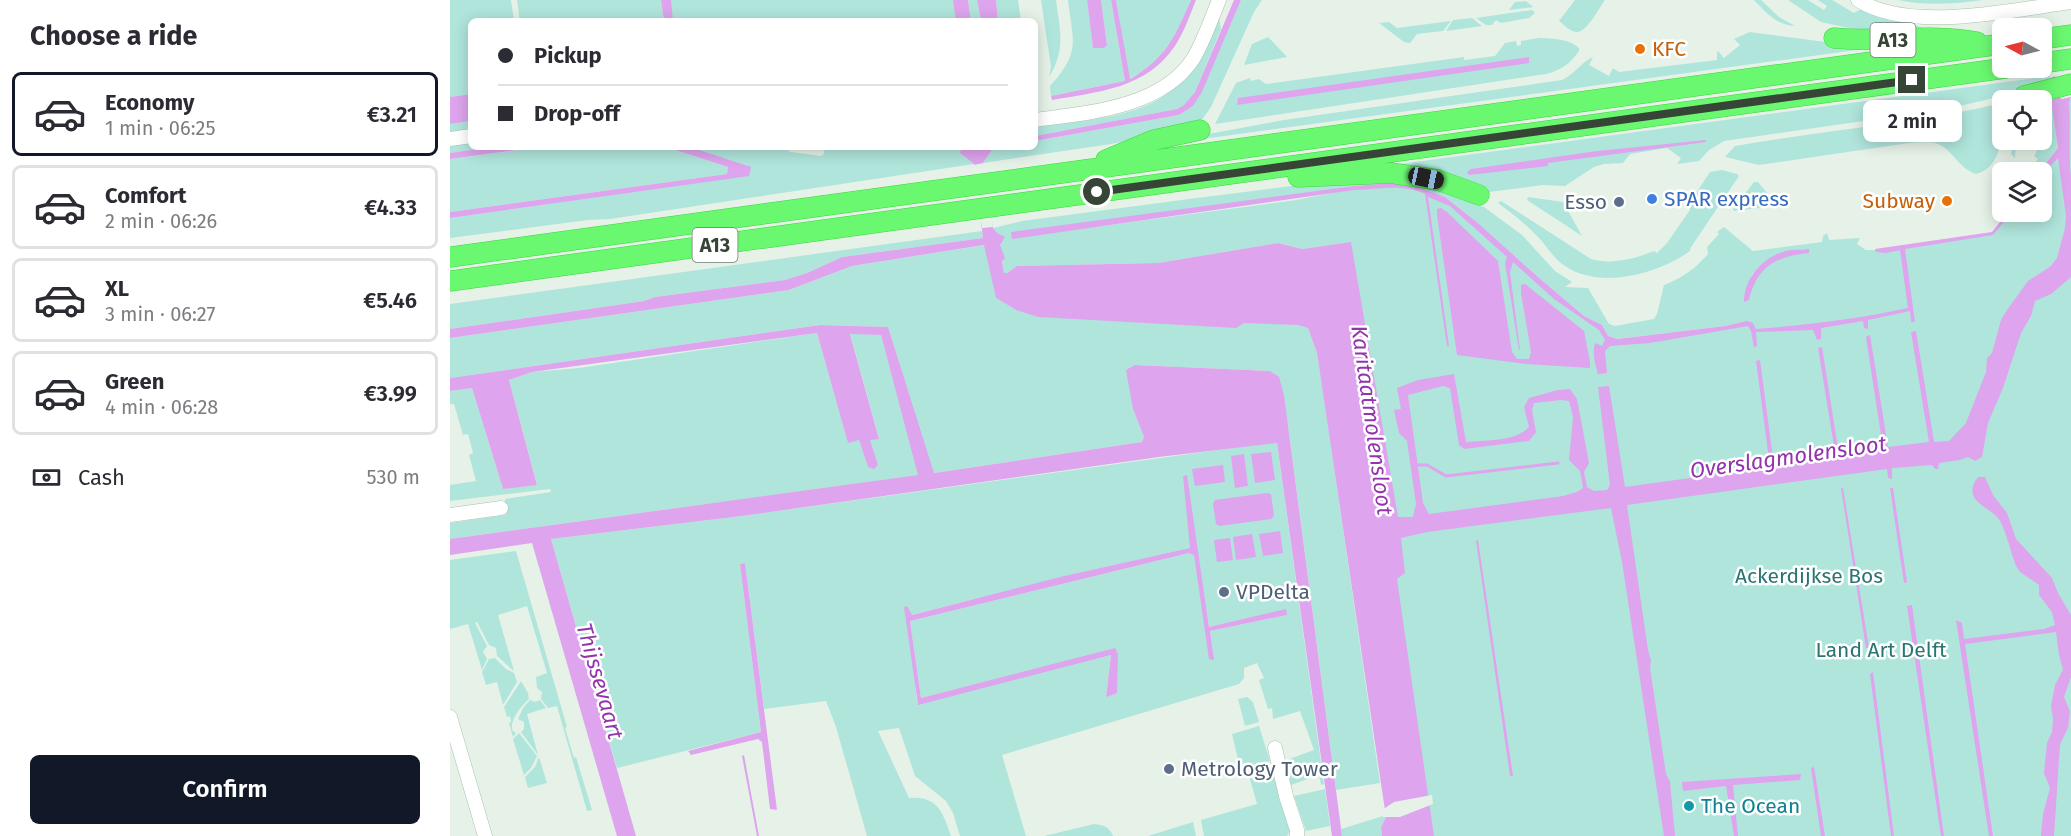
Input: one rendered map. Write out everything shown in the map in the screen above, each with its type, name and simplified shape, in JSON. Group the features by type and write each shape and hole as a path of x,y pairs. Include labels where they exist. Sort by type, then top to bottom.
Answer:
{"highway":[{"path":"2052,38 2071,35"},
{"name":"A13","path":"1834,38 1869,40 1953,37 1992,44"},
{"name":"A13","path":"450,257 1992,46"},
{"path":"2052,62 2071,59"},
{"name":"A13","path":"450,281 1992,70"},
{"name":"A13","path":"1083,170 1154,140 1200,130"},
{"name":"A13","path":"1161,183 1245,184 1315,175 1391,173 1438,180 1479,195"}],"street":[{"path":"1038,120 1125,105 1140,100 1178,76 1192,59 1219,0"},
{"path":"1858,0 1904,15 1946,18 2071,2"},
{"path":"450,139 468,136"},
{"path":"450,515 501,508"},
{"path":"450,717 485,836"},
{"path":"1275,748 1297,836"}],"green space":[{"path":"450,0 511,0 514,18 468,18 468,94 450,97"},
{"path":"517,0 661,0 664,18 520,18"},
{"path":"668,0 956,0 959,18 671,18"},
{"path":"968,0 977,0 980,18 971,18"},
{"path":"996,0 1018,0 1021,18 998,18"},
{"path":"1041,0 1056,0 1060,30 1058,58 1049,77 1051,67"},
{"path":"1068,0 1087,0 1093,48 1107,45 1101,0 1111,0 1125,81 1051,96 1050,86 1071,55 1073,37"},
{"path":"1116,0 1191,0 1168,46 1152,64 1129,79"},
{"path":"1241,0 1262,0 1254,12 1211,107 1199,124 1173,132 1111,144 983,163 992,150 1038,150 1038,140 1179,115 1193,106"},
{"path":"1575,0 1605,0 1588,25 1580,32 1569,29 1559,21"},
{"path":"1754,0 1761,0 1779,17 1795,26 1777,20"},
{"path":"1788,0 1808,0 1824,10 1827,6 1818,0 1832,0 1854,13 1865,7 1934,32 1858,30 1821,22"},
{"path":"1898,0 1983,0 1940,4"},
{"path":"1526,1 1533,7 1509,10 1515,2"},
{"path":"1532,10 1535,13 1529,18 1501,23 1496,20 1492,25 1486,25 1476,18"},
{"path":"1218,12 1221,29 1195,92 1184,105 1177,109 1038,135 1038,127 1116,115 1155,102 1171,91 1184,77"},
{"path":"1472,18 1482,26 1446,31 1453,20"},
{"path":"1451,21 1443,31 1417,34 1410,43 1404,42 1379,23 1389,22 1397,28"},
{"path":"1750,32 1833,43 1893,45 1202,139 1203,135 1284,120 1562,80 1593,57 1589,65 1609,76 1613,68 1619,72 1717,60 1718,51 1724,58 1740,45 1734,39"},
{"path":"1268,37 1287,57 1244,65 1252,44"},
{"path":"1539,38 1565,41 1575,45 1579,51 1565,66 1546,74 1215,124 1236,83 1250,78 1251,81 1259,79 1266,84 1464,57 1464,60 1495,56 1505,43 1516,41 1517,46 1521,45 1521,41"},
{"path":"2035,78 2050,78 2049,85 2028,90 1992,90 1992,98 1947,109 1724,141 1709,150 1699,161 1677,164 1681,158 1667,148 1630,154 1623,163 1594,167 1565,186 1543,185 1489,192 1385,166"},
{"name":"Ackerdijkse Bos","path":"2071,99 2071,836 1428,836 1345,243 1302,249 1278,243 1158,263 1017,266 1004,273 1000,245 993,228 1022,221 1354,178 1391,178 1469,198 1484,207 1522,235 1555,271 1572,282 1565,287 1588,288 1609,324 1615,326 1654,319 1664,285 1682,276 1698,264 1708,254 1707,247 1719,234 1717,232 1724,227 1753,251 1822,242 1823,236 1827,233 1829,240 1860,238 1857,244 1866,250 1876,250 1993,233 2002,222 2052,222 2051,162 2065,148 2063,104","holes":["1394,183 1445,197 1584,316 1602,325 1608,336 1616,339 1743,322 1743,324 1618,343 1608,339 1600,327 1583,317 1460,212 1442,199 1406,187 1352,189 1296,200 1012,238 1354,186","1809,249 1776,257 1750,277 1776,255"]},
{"path":"1992,105 1992,150 1998,150 1992,163 1985,170 1976,174 1965,168 1948,150 1932,143 1909,143 1759,165 1725,157 1735,146"},
{"path":"2052,106 2058,148 2047,162 2036,162 2038,159 2034,156 2037,151 2052,150"},
{"path":"468,121 468,130 450,133 450,124"},
{"path":"468,143 468,150 470,150 450,153 450,146"},
{"path":"519,150 675,150 728,167 727,174 450,212 450,159"},
{"path":"696,150 788,150 821,156 824,150 960,150 960,153 974,164 610,219 450,238 450,218 749,175"},
{"path":"2012,150 2016,150 2015,158 2011,154"},
{"path":"1722,170 1739,176 1690,251 1662,266 1629,276 1595,277 1565,266 1554,257 1530,229 1498,203 1501,201 1591,259 1622,260 1654,251 1657,253 1667,243 1690,210 1689,204 1710,172"},
{"path":"1754,182 1758,182 1778,206 1734,211 1733,209"},
{"path":"1528,197 1563,202 1582,236 1527,200"},
{"path":"982,231 983,238 842,257 785,280 655,297 644,301 450,329 450,304"},
{"path":"985,245 996,298 1016,310 1299,325 1308,328 1317,353 1380,783 1336,790 1288,425 1270,371 1135,365 1133,409 1144,437 1142,442 933,473 888,327 820,325 450,378 450,338 789,290 852,266"},
{"path":"817,333 848,442 859,439 868,467 878,465 869,440 879,438 850,333 881,335 919,475 450,539 450,523 506,515 505,499 551,492 550,489 450,501 450,485 476,481 469,455 473,453 468,434 463,435 454,404 450,404 450,391 472,388 503,489 537,484 509,380 532,372 579,368"},
{"path":"1277,443 1324,784 1321,785 1319,775 1291,785 1284,761 1314,750 1300,711 1273,719 1272,708 1268,709 1259,680 1264,678 1257,663 1244,668 1244,678 1239,684 1002,755 1026,836 960,836 953,813 946,801 915,776 899,728 878,731 909,798 926,799 938,807 951,836 867,836 836,727 826,701 764,709 745,563 740,564 761,732 617,768 551,539 742,516","holes":["1186,475 1209,627 1286,610 1286,615 1210,631 1214,659 1194,555 1189,553 910,621 921,698 1115,649 1117,693 1106,696 1111,655 917,702 907,607 911,615 1082,572 1191,548"]},
{"path":"516,551 567,727 565,728 592,810 587,811 557,706 548,708 541,699 542,692 537,688 536,677 547,673 527,606 498,615 514,671 497,656 496,648 489,645 477,622 475,623 487,646 483,652 487,659 482,670 468,624 450,629 450,560"},
{"path":"495,658 506,669 514,673 517,682 503,705 497,682 486,685 482,672 489,659"},
{"path":"521,681 529,699 514,718 512,730 516,733 513,737 509,723 511,722 510,716 507,717 504,707"},
{"path":"1247,697 1253,702 1259,722 1245,726 1238,699"},
{"path":"530,700 535,702 540,700 546,708 527,714 538,755 521,732 524,729 524,722 518,719"},
{"path":"1259,726 1270,761 1246,768 1245,763 1239,764 1232,734"},
{"path":"519,733 537,756 531,768 524,775 513,739"},
{"path":"539,757 547,783 528,788 525,777 535,767"},
{"path":"1271,766 1290,826 1287,836 1204,836 1201,820 1257,804 1248,772"},
{"path":"1325,789 1330,826 1306,831 1294,796"},
{"path":"1386,817 1381,827 1382,836 1342,836 1341,829"},
{"path":"1193,822 1196,836 1148,836"},
{"path":"1094,824 1106,827 1113,836 1044,836"}],"water":[{"path":"661,0 671,0 673,18 664,18"},
{"path":"953,0 968,0 971,18 956,18"},
{"path":"977,0 996,0 998,18 980,18"},
{"path":"1087,0 1101,0 1107,45 1104,48 1093,48"},
{"path":"1111,0 1116,0 1130,79 1153,63 1168,46 1191,0 1196,0 1175,46 1150,71 1120,86 1052,100 1051,96 1125,81"},
{"path":"1234,0 1241,0 1202,92 1193,106 1179,115 1038,140 1038,135 1177,109 1184,105 1195,92"},
{"path":"1529,57 1529,63 1237,105 1238,98"},
{"name":"Karitaatmolensloot","path":"2055,76 2060,98 2071,97 2069,103 2071,277 2051,294 2035,301 1988,423 1982,457 1975,461 1968,457 1939,463 1938,469 1932,465 1892,468 1892,479 1888,478 1887,469 1627,505 1666,774 1670,782 1675,836 1664,836 1622,562 1611,508 1427,532 1401,538 1405,573 1397,579 1434,836 1382,836 1381,827 1386,817 1317,353 1308,328 1298,325 1244,323 1236,328 1038,317 1016,310 996,298 984,245 852,266 789,290 450,338 450,329 644,301 655,297 785,280 842,257 983,238 974,164 960,153 960,150 992,150 983,163 993,228 1005,237 1000,245 1005,258 1002,261 1004,273 1017,266 1158,263 1278,243 1302,249 1351,242 1398,517 1413,517 1416,504 1407,441 1399,433 1394,410 1401,409 1397,388 1418,380 1454,374 1466,442 1508,438 1523,432 1529,427 1524,407 1529,398 1570,389 1577,399 1589,463 1584,472 1587,487 1594,491 1607,490 1610,485 1598,387 1609,386 1625,487 1770,467 1756,361 1760,360 1774,466 1836,458 1818,348 1822,347 1839,455 1883,448 1866,337 1870,335 1888,447 1929,442 1911,332 1916,331 1934,442 1949,441 1966,423 1986,372 1987,358 1992,353 2001,320 2028,281 2051,266 2057,258 2066,216 2058,158 2052,164 2052,162 2047,162 2058,148 2052,108 2052,90 2050,90 2050,78","holes":["1443,386 1450,388 1459,445 1464,449 1529,441 1536,432 1532,410 1534,403 1569,401 1573,417 1569,460 1580,471 1583,488 1563,496 1429,514 1423,503 1408,395"]},
{"path":"468,94 468,121 450,124 450,97"},
{"path":"1706,140 1706,142 1548,163 1548,166 1469,175 1467,172 1471,169 1597,151"},
{"path":"470,150 517,150 450,159 450,153"},
{"path":"675,150 699,150 751,167 749,176 450,218 450,212 727,174 728,167"},
{"path":"1394,183 1411,185 1445,197 1584,316 1602,325 1608,336 1617,339 1725,326 1747,321 1753,323 1756,329 1794,326 1908,308 1900,250 1886,253 1876,252 1875,249 1992,232 2000,222 2004,222 1993,235 1905,249 1915,322 1911,322 1910,311 1868,320 1868,329 1864,328 1863,321 1821,328 1821,339 1817,340 1813,330 1756,332 1757,346 1754,347 1748,326 1650,343 1610,346 1605,351 1607,373 1598,374 1594,347 1595,343 1602,346 1605,340 1599,330 1554,299 1513,262 1510,272 1519,350 1505,263 1507,257 1450,206 1428,197 1449,346 1447,346 1425,194 1416,191 1399,188 1354,190 1012,239 1011,232 1354,186"},
{"path":"1441,208 1498,261 1512,352 1517,359 1529,359 1531,352 1521,293 1521,285 1525,284 1584,331 1590,368 1526,364 1457,355 1437,215 1437,209"},
{"path":"1809,249 1809,253 1787,257 1770,265 1757,279 1749,300 1744,302 1751,277 1769,258 1786,251"},
{"path":"820,325 888,327 934,473 1142,442 1144,437 1133,409 1126,370 1135,365 1270,371 1279,377 1284,395 1342,836 1332,836 1277,443 1159,457 742,516 551,539 636,836 617,836 532,543 450,555 450,539 918,475 881,335 850,334 879,439 870,440 878,465 874,469 868,467 859,440 848,443 817,333 532,372 509,380 537,485 503,489 472,388 450,391 450,378"},
{"path":"1271,452 1275,480 1255,483 1251,454"},
{"path":"1244,454 1248,486 1235,488 1231,456"},
{"path":"1223,465 1225,482 1195,486 1192,469"},
{"path":"1187,475 1209,627 1286,609 1287,615 1210,631 1214,660 1209,659 1194,555 1189,553 910,621 921,698 1115,648 1118,654 1117,693 1106,697 1111,655 918,705 904,607 907,606 912,615 1064,576 1190,548 1183,476"},
{"path":"1978,477 1985,477 1993,495 2007,513 2016,539 2052,578 2071,615 2071,677 2064,697 2070,711 2068,728 2060,744 2054,836 2041,836 2043,814 2050,788 2044,773 2047,743 2052,732 2051,706 2055,685 2063,670 2056,632 1965,644 1993,836 1989,836 1956,620 1962,623 1964,639 2044,629 2055,625 2052,612 2039,595 2039,585 2020,572 2016,566 2000,521 1975,498 1972,492 1973,485"},
{"path":"1841,488 1843,488 1869,648 1866,648"},
{"path":"1890,488 1893,488 1907,582 1904,583"},
{"path":"1271,494 1274,516 1271,519 1219,526 1216,524 1213,504 1215,500"},
{"path":"1280,531 1283,553 1263,556 1259,534"},
{"path":"1252,534 1256,557 1236,560 1233,537"},
{"path":"1230,538 1233,560 1217,562 1214,540"},
{"path":"1478,540 1513,776 1510,776 1476,541"},
{"path":"745,563 777,810 770,809 762,742 758,739 691,755 688,751 761,732 740,564"},
{"path":"1912,605 1944,836 1941,836 1907,606"},
{"path":"1873,672 1894,836 1891,836 1870,674"},
{"path":"744,755 759,836 757,836 742,756"},
{"path":"1814,767 1825,836 1821,836 1811,768"},
{"path":"1801,774 1800,780 1733,785 1738,836 1734,836 1726,786 1683,791 1682,782"}],"pier":[{"path":"984,163 993,227 982,228 973,165"},
{"path":"1432,795 1433,804 1400,817 1383,817 1382,810 1394,802"}],"waterway":[{"path":"1416,465 1427,465 1446,476 1558,463"}],"place":[{"name":"KFC","path":"1640,49"},
{"name":"SPAR express","path":"1652,199"},
{"name":"Subway","path":"1947,201"},
{"name":"Esso","path":"1619,202"},
{"name":"VPDelta","path":"1224,592"},
{"name":"Metrology Tower","path":"1169,769"},
{"name":"The Ocean","path":"1689,806"}],"route":[{"path":"1097,192 1912,80"}],"water label":[{"name":"Overslagmolensloot","path":"1788,457"},
{"name":"Thijssevaart","path":"600,681"}],"park label":[{"name":"Land Art Delft","path":"1881,650"}]}
